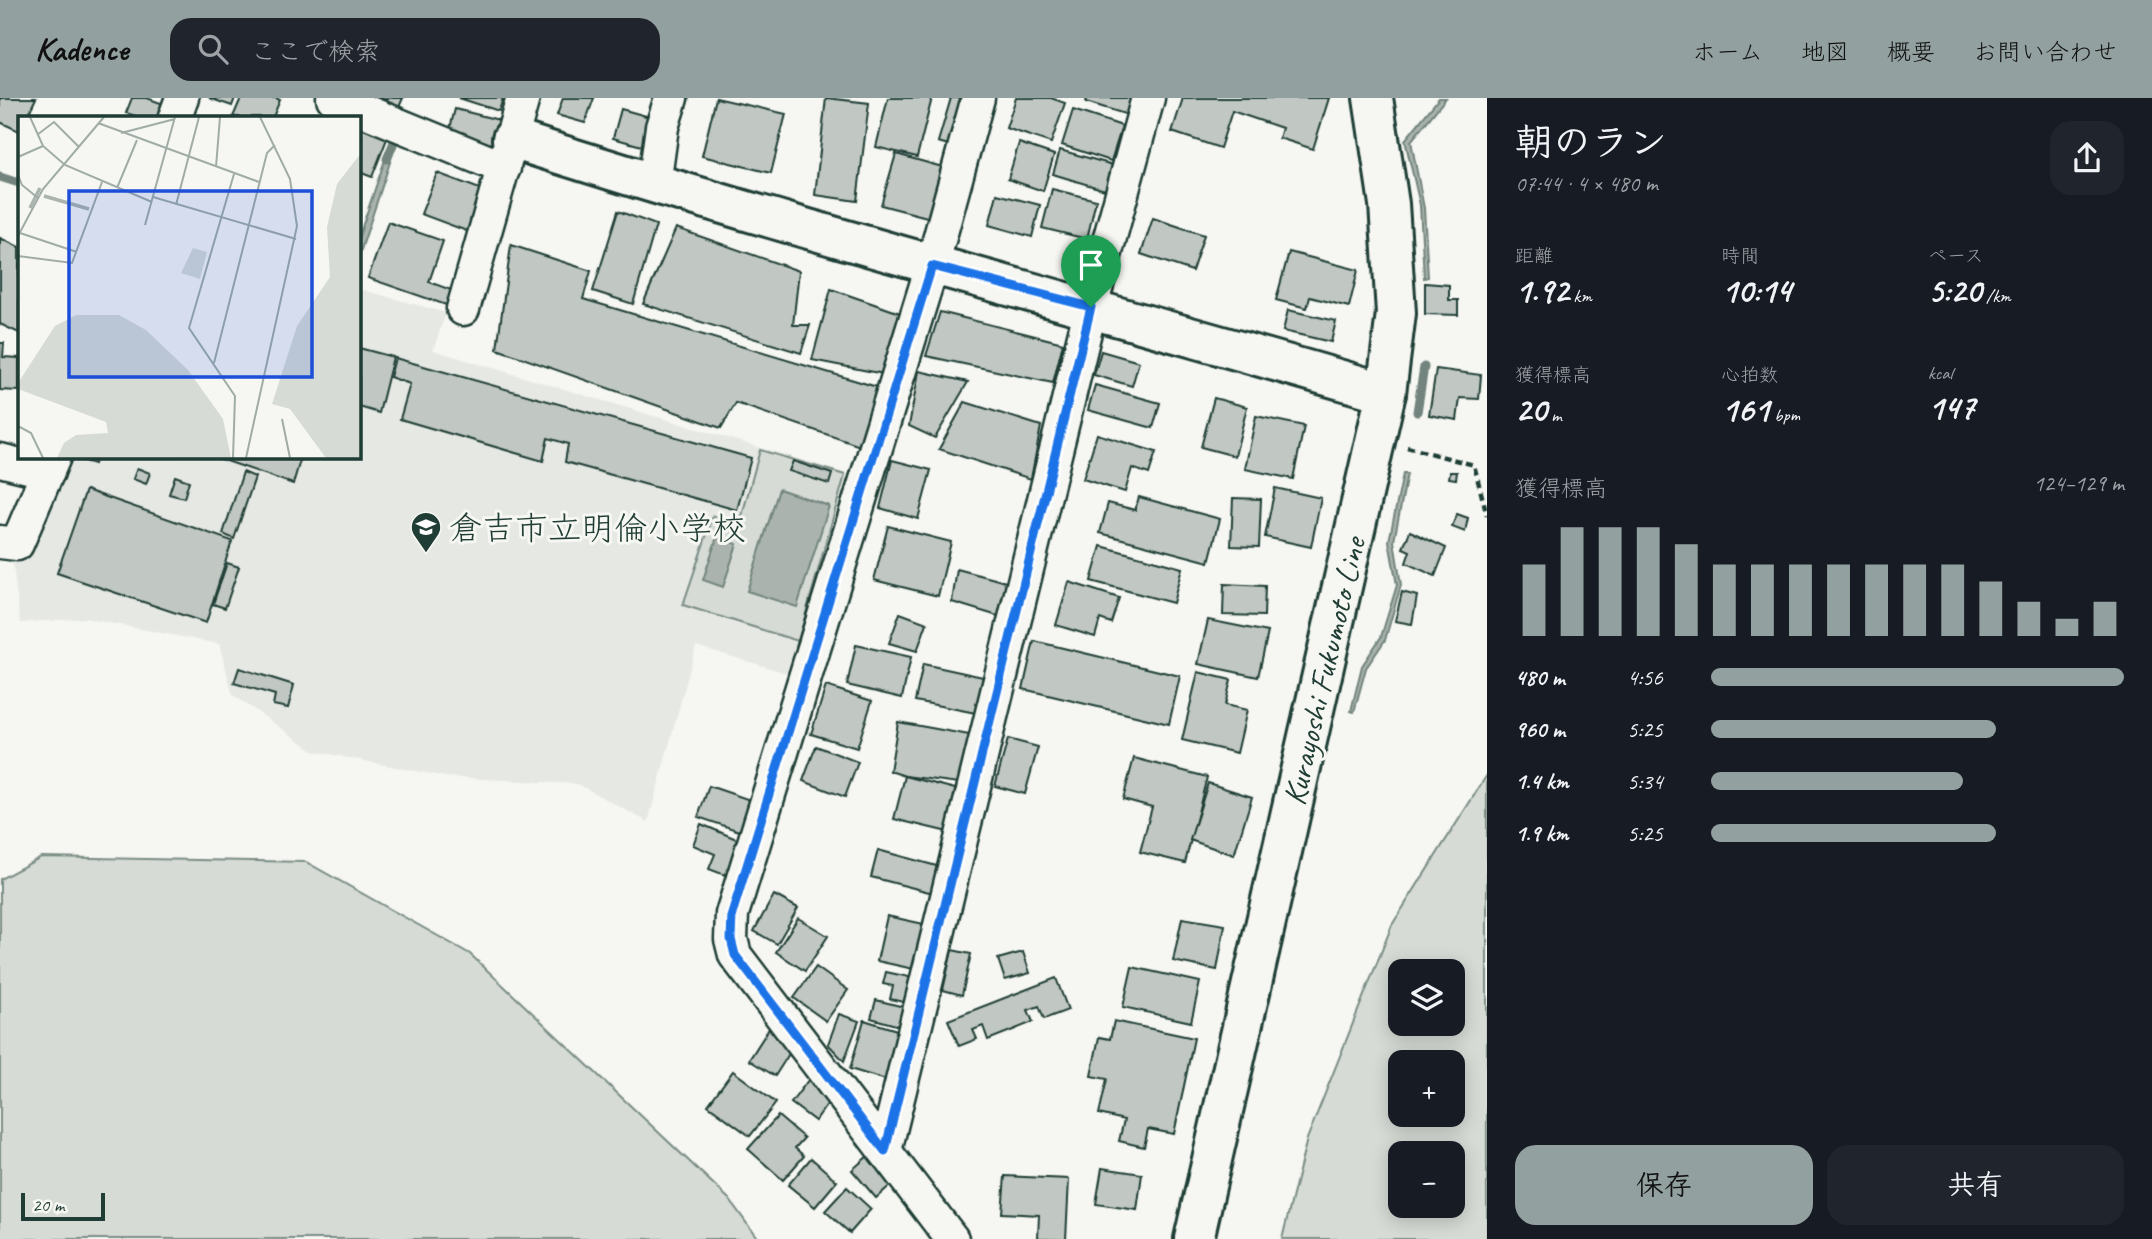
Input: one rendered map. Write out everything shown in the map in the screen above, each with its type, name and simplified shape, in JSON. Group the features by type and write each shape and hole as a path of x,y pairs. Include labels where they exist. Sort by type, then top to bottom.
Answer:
{"main road":[{"name":"Kurayoshi Fukumoto Line","path":"1194,1239 1386,393 1396,313 1389,204 1373,98"},
{"path":"508,154 654,185 1386,393"}],"street":[{"path":"175,116 182,98"},
{"path":"333,98 508,154"},
{"path":"463,309 523,98"},
{"path":"654,185 662,127 671,98"},
{"path":"952,1239 735,955 731,939 732,914 932,266 978,98"},
{"path":"885,1151 1091,307 1148,98"},
{"path":"0,460 51,465 17,544 0,542"}],"path":[{"path":"1375,439 1474,466 1487,516"}],"shaded area":[{"path":"1439,98 1446,98 1411,141 1424,208 1428,277 1424,278 1420,205 1405,140"},
{"path":"389,148 394,150 360,253 360,233"},
{"name":"倉吉市立明倫小学校","path":"360,289 446,313 433,350 855,476 797,676 696,646 648,822 578,784 446,777 314,751 233,695 219,644 84,618 20,623 13,564 26,544 59,458 360,458"},
{"path":"760,450 845,475 798,641 683,605 713,516 740,523"},
{"path":"1403,474 1407,474 1394,541 1401,585 1385,640 1366,668 1354,712 1351,711 1362,666 1381,637 1397,585 1389,541"},
{"path":"779,489 829,506 797,607 747,591"},
{"path":"717,537 737,544 723,587 703,580"},
{"path":"1487,775 1487,1239 1282,1239 1307,1139 1392,925"},
{"path":"41,857 306,862 470,954 729,1199 758,1239 0,1239 0,879"}],"building":[{"path":"0,98 36,98 27,116 18,116 18,131 0,122"},
{"path":"132,98 147,98 169,106 165,116 136,116 126,113"},
{"path":"209,98 235,98 232,106"},
{"path":"241,98 280,100 273,116 233,116"},
{"path":"380,98 403,98 397,112 378,104"},
{"path":"459,98 503,98 499,111"},
{"path":"563,98 594,98 585,123 557,115"},
{"path":"716,98 786,114 771,173 702,156"},
{"path":"826,98 869,103 857,201 815,195"},
{"path":"888,98 932,98 917,157 876,147"},
{"path":"951,98 977,98 963,149 938,142"},
{"path":"1016,98 1051,98 1065,103 1051,143 1006,128"},
{"path":"1087,98 1133,98 1128,115 1086,102"},
{"path":"1183,98 1329,98 1313,149 1279,138 1282,128 1232,111 1220,148 1172,132"},
{"path":"455,109 507,122 500,150 448,136"},
{"path":"621,109 664,121 656,150 613,138"},
{"path":"1073,110 1122,126 1111,161 1062,145"},
{"path":"360,125 388,136 372,177 360,172"},
{"path":"1019,143 1054,155 1043,191 1008,179"},
{"path":"1060,150 1113,165 1105,190 1053,174"},
{"path":"896,154 946,168 931,218 881,205"},
{"path":"437,173 488,192 472,233 421,214"},
{"path":"1052,189 1096,200 1087,239 1042,228"},
{"path":"997,194 1040,205 1032,237 989,225"},
{"path":"618,211 656,225 633,304 593,291"},
{"path":"1153,218 1204,235 1192,271 1141,254"},
{"path":"388,222 443,241 429,282 454,291 449,306 368,278"},
{"path":"676,228 799,271 793,325 810,325 801,353 643,304"},
{"path":"0,238 18,247 18,333 0,324"},
{"path":"511,245 591,271 583,299 877,387 860,446 736,403 721,428 497,349"},
{"path":"1289,252 1358,270 1349,307 1310,297 1307,308 1276,300"},
{"path":"1425,283 1449,285 1449,300 1458,300 1458,315 1425,314"},
{"path":"831,289 900,313 884,374 812,360"},
{"path":"1288,310 1336,321 1331,342 1283,331"},
{"path":"940,312 1063,343 1053,383 926,356"},
{"path":"0,343 4,343 3,357 18,358 18,391 0,390"},
{"path":"360,348 393,357 379,413 360,407"},
{"path":"1101,351 1139,362 1132,386 1094,375"},
{"path":"395,358 751,458 737,510 565,462 568,444 548,438 543,461 400,419 410,384 390,377"},
{"path":"1436,369 1481,375 1479,399 1460,398 1457,420 1429,415"},
{"path":"919,371 968,382 935,438 909,426"},
{"path":"1095,385 1160,403 1153,428 1088,410"},
{"path":"1214,398 1247,407 1235,456 1201,447"},
{"path":"965,402 1041,426 1031,479 939,449"},
{"path":"1256,416 1304,426 1293,479 1245,469"},
{"path":"1097,434 1156,452 1149,474 1132,468 1125,492 1083,479"},
{"path":"82,458 96,458 94,464"},
{"path":"218,458 301,458 293,484"},
{"path":"892,460 931,470 918,519 880,508"},
{"path":"793,461 832,474 829,484 789,471"},
{"path":"137,468 150,473 146,484 133,479"},
{"path":"243,472 255,477 234,539 223,534"},
{"path":"1450,472 1457,472 1456,479 1449,478"},
{"path":"175,476 189,481 184,498 169,494"},
{"path":"1275,488 1321,498 1311,547 1265,537"},
{"path":"86,490 232,541 206,623 57,573"},
{"path":"1139,497 1220,519 1209,562 1100,533 1108,503 1135,510"},
{"path":"1233,498 1261,499 1259,547 1231,546"},
{"path":"1457,514 1468,518 1465,532 1452,527"},
{"path":"888,526 951,542 938,596 874,580"},
{"path":"1410,531 1446,548 1435,576 1406,563 1410,551 1403,548"},
{"path":"1101,546 1182,568 1173,603 1091,581"},
{"path":"227,563 239,567 225,608 213,604"},
{"path":"957,569 1006,582 1001,617 952,602"},
{"path":"1069,582 1119,598 1111,623 1100,619 1095,637 1056,625"},
{"path":"1224,584 1265,586 1264,616 1223,615"},
{"path":"1402,592 1417,596 1412,624 1395,621"},
{"path":"900,613 927,623 917,651 889,643"},
{"path":"1208,620 1268,632 1258,677 1198,664"},
{"path":"1034,641 1180,676 1169,724 1023,689"},
{"path":"856,645 911,657 902,698 847,685"},
{"path":"923,664 983,677 976,713 915,701"},
{"path":"239,668 294,685 288,708 273,705 275,695 234,683"},
{"path":"1198,672 1231,680 1225,705 1247,710 1237,753 1182,740"},
{"path":"826,686 872,701 857,748 811,734"},
{"path":"898,722 975,736 966,784 905,776 890,771"},
{"path":"1008,739 1038,747 1025,794 995,786"},
{"path":"816,746 858,762 845,797 803,781"},
{"path":"1134,758 1207,777 1185,863 1140,852 1152,807 1123,799"},
{"path":"905,776 959,790 948,832 894,819"},
{"path":"1208,783 1252,797 1234,855 1190,840"},
{"path":"709,786 765,805 754,836 698,817"},
{"path":"701,824 753,846 738,880 709,869 715,854 693,845"},
{"path":"878,850 944,868 937,894 871,877"},
{"path":"774,895 798,908 777,944 754,931"},
{"path":"887,916 933,926 923,971 877,961"},
{"path":"798,918 828,936 805,971 776,952"},
{"path":"1182,918 1225,925 1217,970 1173,961"},
{"path":"952,950 971,954 962,995 943,990"},
{"path":"1023,952 1030,973 1005,980 998,959"},
{"path":"816,967 848,990 826,1021 794,998"},
{"path":"1132,967 1200,982 1191,1022 1123,1007"},
{"path":"886,972 923,980 917,1005 890,999 893,986 883,984"},
{"path":"1056,978 1068,1010 1044,1019 1039,1006 1028,1010 1033,1022 988,1040 983,1026 973,1030 977,1039 959,1046 948,1020"},
{"path":"876,1000 908,1008 903,1027 871,1018"},
{"path":"839,1014 859,1021 844,1061 828,1044"},
{"path":"864,1020 900,1031 886,1080 850,1069"},
{"path":"1114,1021 1194,1038 1174,1134 1148,1129 1144,1147 1119,1141 1124,1120 1099,1114 1107,1079 1091,1076 1099,1037 1110,1039"},
{"path":"773,1022 799,1038 775,1076 749,1060"},
{"path":"733,1071 776,1103 750,1136 708,1105"},
{"path":"815,1071 838,1089 815,1121 791,1103"},
{"path":"778,1116 804,1138 795,1148 804,1156 783,1180 748,1149"},
{"path":"877,1148 902,1175 876,1198 852,1170"},
{"path":"811,1158 837,1181 815,1207 788,1185"},
{"path":"1102,1168 1142,1174 1137,1210 1096,1204"},
{"path":"1005,1176 1069,1179 1066,1239 1038,1238 1039,1215 1002,1213"},
{"path":"847,1187 871,1209 850,1233 825,1211"}],"waterway":[{"path":"387,159 399,130"},
{"path":"0,177 18,183"},
{"path":"1417,412 1424,367"}],"place":[{"name":"倉吉市立明倫小学校","path":"426,554"}],"route":[{"path":"932,266 1091,307 885,1151 735,955 731,939 732,914 932,266"}]}
